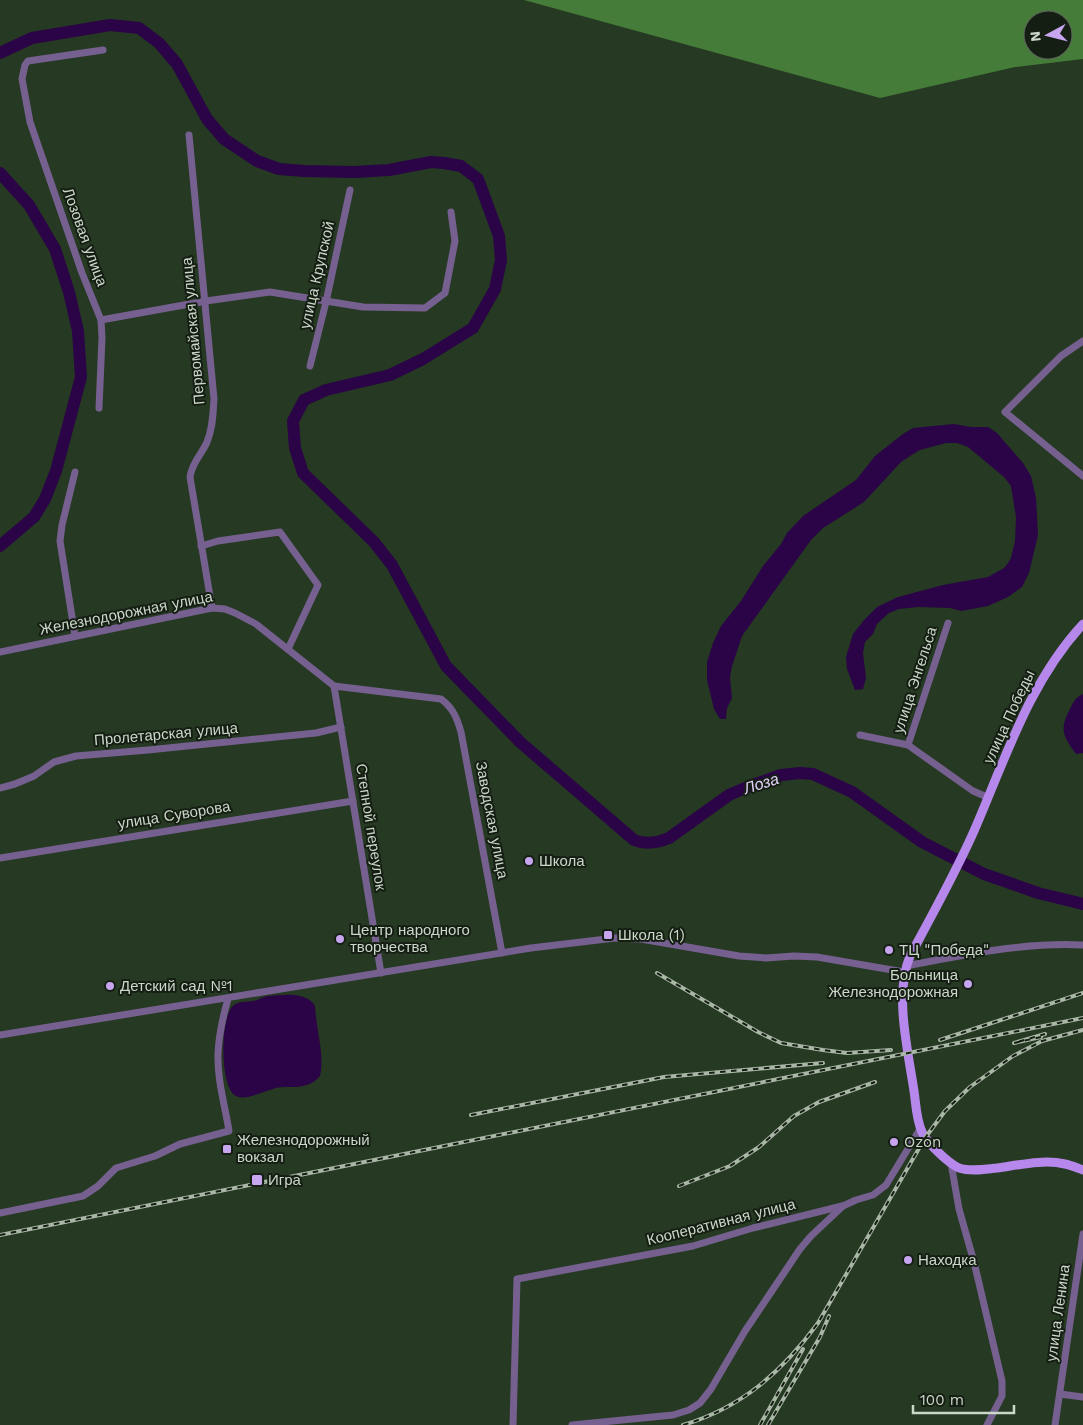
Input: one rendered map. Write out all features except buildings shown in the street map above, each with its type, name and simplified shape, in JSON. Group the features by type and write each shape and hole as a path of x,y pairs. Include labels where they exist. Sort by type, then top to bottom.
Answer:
{"main road":[{"name":"улица Победы","path":"905,969 974,830 987,797 1046,671 1069,639 1083,624"},
{"path":"905,969 903,984 904,1021 920,1129 925,1138 951,1163 964,1169 982,1170 1041,1162 1056,1162 1083,1170"}],"street":[{"name":"Лозовая улица","path":"99,408 101,320 82,273 30,122 22,79 25,65 28,61 103,50"},
{"name":"Первомайская улица","path":"189,136 214,399 207,442 192,467 190,476 212,608"},
{"name":"улица Крупской","path":"310,366 350,190"},
{"path":"101,320 206,301 270,292 363,307 425,308 445,293 454,241 451,212"},
{"path":"1083,341 1061,356 1005,412 1083,475"},
{"path":"76,472 62,525 60,541 76,636"},
{"path":"201,546 218,541 280,532 318,585 288,650"},
{"name":"Железнодорожная улица","path":"0,652 212,608 225,609 256,624 334,686"},
{"name":"улица Энгельса","path":"908,745 948,623"},
{"name":"Заводская улица","path":"334,686 441,700 449,706 457,717 502,953"},
{"name":"Степной переулок","path":"334,686 381,973"},
{"name":"Пролетарская улица","path":"0,788 34,776 54,762 76,756 316,733 341,728"},
{"path":"860,735 908,745 973,791 987,797"},
{"name":"улица Суворова","path":"0,858 353,801"},
{"path":"0,1035 585,940 641,939 740,956 766,958 816,957 905,969 1021,946 1083,945"},
{"path":"0,1213 84,1196 98,1186 116,1168 155,1156 180,1144 229,1131 218,1066 219,1038 228,999"},
{"name":"Кооперативная улица","path":"513,1425 517,1279 692,1246 753,1228 843,1206 873,1195 886,1185 920,1129"},
{"path":"951,1163 959,1209 974,1262 1002,1381 1002,1396 987,1425"},
{"path":"572,1425 673,1415 689,1410 700,1403 711,1389 745,1331 800,1249 843,1206"},
{"name":"улица Ленина","path":"1055,1425 1083,1234"},
{"path":"1060,1394 1083,1397"}],"green space":[{"path":"524,0 1083,0 1083,59 1015,67 880,98"}],"shaded area":[{"path":"954,424 988,427 997,433 1023,463 1031,476 1036,498 1038,535 1029,573 1022,587 1008,597 988,606 961,611 950,608 918,607 899,609 889,613 877,624 873,634 865,642 863,653 866,678 863,689 855,690 847,669 846,657 853,634 877,607 898,597 943,585 988,577 1004,568 1011,558 1015,541 1016,517 1011,486 1004,477 968,447 957,443 946,443 920,450 901,462 864,502 823,528 811,540 742,636 730,677 732,698 727,708 726,719 720,719 714,709 707,680 707,662 713,643 721,626 741,601 787,533 803,516 856,480 875,456 903,434 913,428"},
{"path":"1083,694 1083,753 1076,754 1065,737 1064,722 1072,704"},
{"path":"267,996 300,996 311,1001 315,1006 321,1051 320,1076 312,1083 304,1086 278,1088 246,1097 236,1096 230,1090 224,1066 224,1036 229,1011 234,1005 241,1002 255,1001"}],"waterway":[{"name":"Лоза","path":"0,53 32,38 110,25 139,28 159,43 177,64 207,119 224,139 257,161 279,169 354,172 389,170 431,162 444,163 461,166 478,179 499,236 501,260 495,289 473,328 423,359 390,375 326,390 304,400 293,421 295,448 303,473 374,542 392,565 446,666 520,742 634,840 652,843 669,838 729,795 750,786 781,775 813,774 852,792 922,842 984,874 1038,893 1083,904"},
{"path":"0,173 29,205 55,249 69,292 78,331 81,377 56,471 45,499 34,517 0,546"}],"railway":[{"path":"657,973 758,1032 781,1043 847,1053 891,1050"},
{"path":"940,1040 1083,993"},
{"path":"0,1235 1083,1018"},
{"path":"683,1425 724,1409 742,1398 775,1372 804,1341 818,1323 925,1138 945,1111 970,1087 1013,1056 1042,1041 1083,1030"},
{"path":"1041,1037 1014,1043 1045,1034"},
{"path":"471,1115 664,1077 823,1063"},
{"path":"679,1186 730,1166 759,1147 794,1116 819,1102 875,1082"},
{"path":"768,1425 820,1337 829,1316"},
{"path":"760,1425 803,1349"}],"place":[{"name":"Школа","path":"529,861"},
{"name":"Школа (1)","path":"608,935"},
{"name":"Центр народного творчества","path":"340,939"},
{"name":"ТЦ \"Победа\"","path":"889,950"},
{"name":"Больница Железнодорожная","path":"968,984"},
{"name":"Детский сад №1","path":"110,986"},
{"name":"Ozon","path":"894,1142"},
{"name":"Железнодорожный вокзал","path":"227,1149"},
{"name":"Игра","path":"257,1180"},
{"name":"Находка","path":"908,1260"}]}
